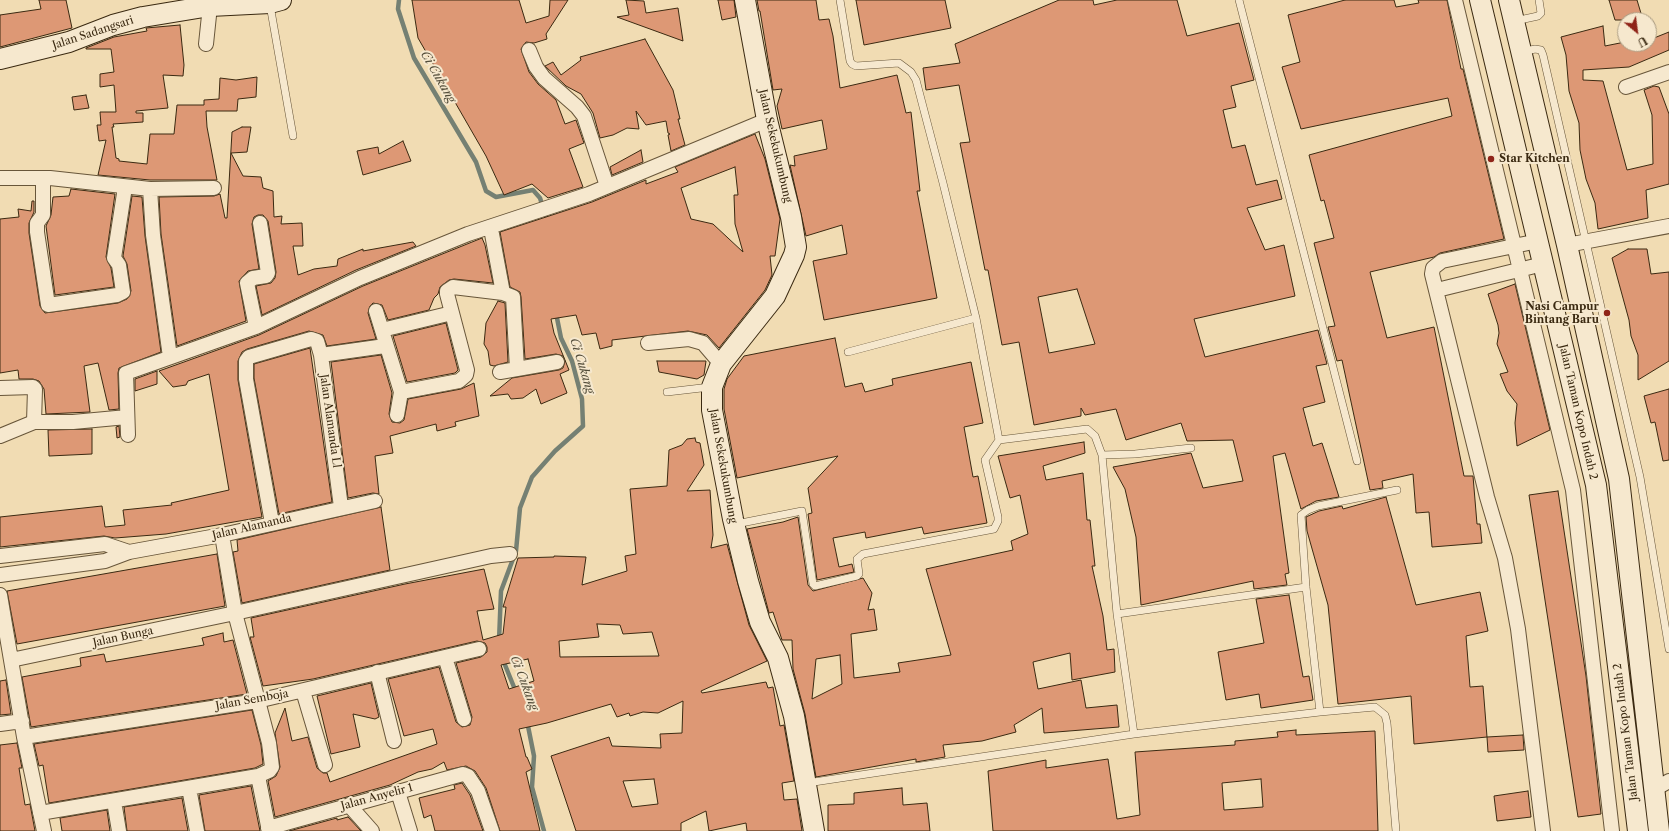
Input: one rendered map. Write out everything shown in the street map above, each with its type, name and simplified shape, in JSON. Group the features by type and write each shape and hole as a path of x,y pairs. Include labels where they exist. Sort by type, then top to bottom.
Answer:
{"main road":[{"name":"Jalan Sekekukumbung","path":"745,0 767,120 792,217 796,247 794,255 775,296 721,364 712,387 712,410 734,524 754,604 760,622 778,658 794,716 807,783 814,831"},
{"name":"Jalan Taman Kopo Indah 2","path":"1480,0 1596,484 1638,831"},
{"name":"Jalan Taman Kopo Indah 2","path":"1509,0 1522,52 1576,243 1619,479 1642,685 1661,786 1659,831"},
{"name":"Jalan Sadangsari","path":"0,59 69,42 113,25 143,17 210,6 275,1"},
{"path":"1621,691 1642,685"}],"street":[{"path":"1455,0 1573,490 1612,831"},
{"path":"206,44 210,6"},
{"path":"529,50 536,67 544,78 577,107 584,116 607,186"},
{"path":"1626,86 1669,72"},
{"path":"128,435 126,374 170,356 217,342 256,327 360,278 468,234 589,194 767,120"},
{"path":"0,178 43,178 150,189 214,188"},
{"path":"43,178 43,216 37,223 37,232 48,305 117,295 123,292 119,265 114,258 125,187"},
{"path":"150,189 153,235 170,356"},
{"path":"256,327 247,283 253,278 266,276 268,273 260,224"},
{"path":"1576,243 1669,226"},
{"path":"492,234 503,293"},
{"path":"1538,241 1442,261 1433,268 1432,274 1487,497 1504,558 1518,629 1543,831"},
{"path":"1437,290 1543,264"},
{"path":"401,392 459,381 466,375 467,370 447,294 453,287 503,293 510,295 514,300 517,369"},
{"path":"376,311 385,346 401,392 397,415"},
{"path":"382,330 452,313"},
{"name":"Jalan Alamanda Ll","path":"272,523 246,379 246,361 249,357 311,339 317,341 321,355 341,507"},
{"path":"648,343 689,339 703,343 721,364"},
{"path":"321,355 385,346"},
{"path":"500,372 557,362"},
{"path":"0,388 33,387 35,389 34,422"},
{"path":"0,436 34,422 73,422 127,417"},
{"name":"Jalan Alamanda","path":"0,575 105,561 130,552 222,535 341,507 375,501"},
{"path":"40,814 258,776 269,771 273,761 235,613 222,535"},
{"name":"Jalan Alamanda","path":"0,556 105,544 130,552"},
{"name":"Jalan Bunga","path":"11,660 235,613 491,556 510,554"},
{"path":"0,595 2,617 24,737 44,831"},
{"name":"Jalan Semboja","path":"24,737 257,701 478,649"},
{"path":"445,657 464,719"},
{"path":"377,672 394,741"},
{"path":"303,691 325,765"},
{"path":"0,724 22,721"},
{"name":"Jalan Anyelir 1","path":"269,829 460,774 468,776 478,791 492,831"},
{"path":"258,776 269,829"},
{"path":"189,788 197,831"},
{"path":"398,792 410,831"},
{"path":"114,800 120,831"},
{"path":"349,805 372,831"}],"lane":[{"path":"840,0 850,61 852,64 856,66 899,63 911,72 916,80 976,318 1000,440"},
{"path":"1239,0 1357,461"},
{"path":"1514,21 1538,16 1541,13 1539,0"},
{"path":"275,1 293,136"},
{"path":"1576,243 1640,477 1669,649"},
{"path":"848,352 976,318"},
{"path":"667,392 712,387"},
{"path":"734,524 802,511 813,584 815,586 857,576 859,574 857,560 863,554 994,529 998,521 998,517 984,460 1000,440 1087,429 1095,436 1102,455 1117,614 1134,734"},
{"path":"1102,455 1135,454 1191,448"},
{"path":"1320,712 1306,587 1301,516 1308,510 1318,506 1397,490"},
{"path":"1117,614 1306,587"},
{"path":"807,783 1134,734 1375,707 1385,716 1388,731 1396,831"}],"building":[{"path":"39,0 66,0 72,28 0,47 0,15 41,9"},
{"path":"412,0 519,0 526,23 549,16 550,0 568,0 546,34 547,39 534,43 526,42 521,49 529,72 538,84 556,100 565,124 576,120 584,143 569,149 583,187 548,198 532,184 504,195 486,156 418,38"},
{"path":"626,0 644,1 646,13 678,8 683,41 617,17 629,15"},
{"path":"718,0 734,0 736,17 722,20"},
{"path":"757,0 816,0 819,20 829,19 833,36 840,88 897,75 906,113 911,112 920,191 917,191 937,298 824,320 813,261 847,254 842,225 806,236 790,165 795,166 794,156 827,149 822,120 782,129 777,106 782,89 773,90"},
{"path":"856,0 945,0 951,28 864,45"},
{"path":"1059,0 1093,0 1094,5 1117,0 1177,0 1187,36 1239,23 1254,80 1231,86 1236,107 1223,110 1232,148 1245,145 1256,185 1277,180 1282,199 1247,208 1265,250 1284,245 1295,296 1194,319 1205,357 1318,330 1327,364 1316,366 1325,402 1303,408 1313,446 1322,443 1339,497 1316,501 1301,509 1285,453 1273,456 1289,573 1285,574 1287,585 1254,589 1253,581 1141,605 1136,537 1125,489 1113,467 1191,453 1203,488 1243,481 1233,440 1187,441 1181,423 1126,440 1116,409 1085,415 1081,408 1081,416 1034,425 1019,342 1002,345 988,270 985,270 960,143 970,142 959,85 926,90 923,68 960,63 955,44","holes":["1077,289 1095,344 1049,353 1038,297"]},
{"path":"1345,0 1394,0 1396,7 1419,3 1418,0 1447,0 1461,69 1463,69 1504,239 1440,253 1434,257 1370,272 1387,338 1434,327 1464,476 1473,476 1477,524 1480,524 1482,543 1432,547 1429,512 1416,513 1413,474 1382,481 1383,488 1370,490 1342,360 1337,361 1328,327 1335,326 1314,243 1334,238 1324,200 1321,201 1309,155 1452,116 1448,98 1301,129 1282,67 1300,62 1288,15"},
{"path":"1609,0 1637,0 1641,12 1617,12 1617,20 1615,20"},
{"path":"180,25 184,65 183,76 163,75 168,108 136,111 136,113 143,113 143,122 113,124 114,127 112,127 116,158 119,159 119,161 147,164 150,134 174,134 177,105 204,105 204,100 219,99 220,78 236,80 257,77 256,97 238,99 237,111 206,111 207,127 217,180 150,180 98,175 106,140 99,141 97,125 101,125 100,112 116,112 114,85 100,87 100,74 114,72 111,49 86,48 114,37 147,31 146,28"},
{"path":"1603,26 1605,46 1617,44 1617,52 1657,52 1657,37 1669,32 1669,50 1629,67 1583,70 1583,80 1603,81 1627,170 1653,164 1652,115 1644,90 1654,86 1659,87 1669,114 1669,184 1646,190 1648,218 1598,229 1595,203 1586,179 1580,150 1579,123 1569,91 1566,55 1561,37"},
{"path":"645,39 673,90 680,119 678,119 685,145 671,151 668,135 670,134 668,133 666,121 646,125 636,111 639,129 627,128 613,135 600,138 593,113 581,94 566,86 545,66 553,62 561,75 581,60 580,57"},
{"path":"86,95 89,108 74,110 72,97"},
{"path":"242,127 251,127 247,152 231,153 243,176 261,177 263,188 273,191 274,217 282,216 281,224 302,223 303,246 293,246 298,275 314,269 337,266 338,259 363,249 363,251 413,242 416,246 356,270 262,315 256,286 271,283 275,278 276,272 268,221 263,215 258,215 254,217 252,224 259,269 248,271 239,281 246,321 177,346 161,234 159,197 214,196 220,194 225,218 227,218 232,132"},
{"path":"755,134 765,159 780,219 775,256 770,256 772,275 765,290 719,348 707,335 688,331 612,340 612,346 600,349 596,333 582,335 576,315 551,319 554,333 569,370 560,374 567,393 541,404 536,389 523,398 511,399 508,394 490,396 512,378 559,370 563,368 565,361 563,356 556,354 525,359 521,297 520,292 510,287 500,232 592,202 646,180 646,184 678,172 675,167","holes":["735,167 738,195 734,195 735,224 743,252 713,224 691,219 681,188"]},
{"path":"403,141 411,161 363,175 357,151 378,147 379,154"},
{"path":"641,150 643,162 612,175 610,167"},
{"path":"71,189 115,194 106,257 111,268 114,287 55,295 46,226 51,215 53,197 69,196"},
{"path":"132,196 142,197 145,236 161,352 119,368 119,409 109,410 98,363 84,366 90,412 46,414 44,389 39,381 33,379 19,379 18,370 0,373 0,219 19,217 18,209 31,211 32,201 34,201 34,212 29,223 29,233 40,306 45,313 118,303 127,299 131,291 127,264 123,256"},
{"path":"482,238 485,245 493,283 454,279 449,280 440,287 438,294 434,298 429,310 388,320 382,305 373,303 370,306 368,313 376,339 327,346 323,335 309,331 247,349 242,352 238,361 238,380 262,517 166,534 115,538 104,536 0,547 0,517 102,506 105,527 125,525 123,510 172,505 171,503 229,490 209,374 188,381 186,385 173,387 159,371 259,335 363,286"},
{"path":"1628,249 1647,249 1651,274 1669,272 1669,361 1638,380 1638,355 1631,336 1629,320 1612,258"},
{"path":"1515,284 1550,430 1517,446 1515,423 1517,404 1507,391 1500,374 1508,372 1497,344 1499,333 1498,325 1488,294"},
{"path":"498,301 505,303 508,362 494,366 490,365 488,351 484,344 486,323"},
{"path":"446,323 458,370 455,373 407,382 393,336"},
{"path":"835,338 845,387 862,383 865,392 893,385 892,379 971,362 983,423 964,427 973,477 978,476 987,523 924,534 922,527 866,538 865,532 833,538 839,567 852,564 854,572 817,580 808,514 812,513 808,488 838,456 737,478 724,409 724,389 727,379 744,356"},
{"path":"310,348 332,502 279,514 254,378 254,364"},
{"path":"381,355 392,393 389,414 392,422 400,423 404,420 408,399 461,389 474,383 479,416 455,422 456,426 437,431 436,424 390,436 393,453 375,456 379,494 373,493 348,498 331,362"},
{"path":"657,361 706,361 704,375 697,379 659,372"},
{"path":"157,371 157,384 135,391 135,379"},
{"path":"1669,389 1669,460 1663,461 1655,422 1651,423 1644,396"},
{"path":"119,426 120,437 117,438 116,427"},
{"path":"92,429 92,454 49,456 48,430"},
{"path":"695,438 696,442 700,443 704,465 687,491 710,490 713,535 711,548 727,544 749,625 767,661 701,691 702,693 766,682 768,688 773,687 780,726 784,725 794,781 782,783 784,800 797,799 802,831 747,831 746,823 709,831 706,811 681,823 681,831 576,831 551,756 609,737 612,746 661,748 660,734 682,733 683,701 658,713 643,712 630,716 629,713 617,717 611,704 547,723 519,729 526,757 532,769 526,772 540,831 500,831 486,788 475,771 466,766 447,770 444,762 432,769 418,772 390,785 275,817 268,781 276,776 280,767 275,733 285,708 292,741 308,737 317,768 323,773 327,773 330,782 437,744 433,729 404,736 388,679 439,667 456,722 462,727 470,725 472,717 456,663 481,657 487,652 487,647 485,643 477,641 313,679 263,686 250,637 254,637 251,618 405,584 484,569 494,609 477,611 483,640 503,634 506,607 503,607 518,558 554,556 586,557 582,585 627,571 625,556 636,554 630,489 667,486 669,450 682,445 687,439","holes":["597,624 620,625 623,634 652,632 659,656 560,657 559,641 599,637","528,659 534,681 509,689 501,665","654,779 658,804 632,807 623,781"]},
{"path":"1084,442 1085,453 1043,466 1046,480 1083,473 1087,520 1090,520 1095,566 1092,566 1103,616 1107,650 1114,649 1115,672 1072,680 1070,653 1033,662 1038,689 1081,680 1086,708 1117,705 1119,727 1044,733 1042,708 1014,725 1016,732 982,741 943,745 945,757 916,762 916,759 816,777 805,714 793,669 792,640 782,640 773,612 769,613 747,529 783,522 798,517 808,585 813,591 863,578 872,593 868,610 874,609 877,630 851,634 854,678 900,672 898,663 951,655 926,569 1013,550 1011,541 1028,534 1020,495 1010,498 998,456","holes":["840,655 842,684 812,699 816,659"]},
{"path":"1558,491 1586,676 1601,814 1578,817 1529,495"},
{"path":"1386,497 1416,605 1480,592 1488,631 1466,636 1470,687 1483,686 1487,737 1414,744 1411,696 1338,704 1328,605 1307,531 1306,517 1319,511 1342,506 1343,509"},
{"path":"381,507 390,570 242,603 233,552 238,551 237,540"},
{"path":"217,554 225,606 17,644 7,591"},
{"path":"1289,595 1303,677 1309,676 1313,700 1261,708 1259,694 1226,700 1218,652 1264,643 1256,599"},
{"path":"223,633 224,642 233,640 247,694 31,727 22,677 81,666 80,658 104,654 106,662 204,645 202,638"},
{"path":"6,680 11,714 0,715 0,681"},
{"path":"371,683 379,717 375,719 353,714 360,747 331,754 317,696"},
{"path":"252,710 261,745 263,764 255,768 49,803 43,765 39,766 34,744"},
{"path":"1296,730 1296,735 1375,731 1378,831 993,831 988,771 1046,760 1046,768 1108,759 1117,819 1140,815 1135,752 1235,745 1235,741 1278,737 1277,732","holes":["1261,779 1263,807 1224,810 1222,783"]},
{"path":"1523,735 1524,750 1488,752 1487,737"},
{"path":"17,743 22,768 19,768 25,805 30,804 35,831 0,831 0,745"},
{"path":"462,783 470,795 483,831 435,831 431,815 424,818 419,798 455,789 454,785"},
{"path":"251,786 260,831 205,831 199,795"},
{"path":"902,788 903,805 927,803 930,831 828,831 828,805 854,804 854,793"},
{"path":"1528,791 1531,817 1497,821 1494,796"},
{"path":"182,798 188,831 127,831 124,807"},
{"path":"107,810 110,831 62,831 60,818"},
{"path":"348,817 361,831 289,831 337,818 337,820"}],"waterway":[{"name":"Ci Cukang","path":"399,0 398,9 414,58 476,162 486,191 496,197 533,190 540,198 548,223"},
{"name":"Ci Cukang","path":"499,641 501,591 516,551 520,508 532,477 555,451 583,426 582,399 572,361 561,338 556,313"},
{"name":"Ci Cukang","path":"503,660 516,692"},
{"name":"Ci Cukang","path":"527,721 534,756 532,787 544,831"}],"place":[{"name":"Star Kitchen","path":"1491,159"},
{"name":"Nasi Campur Bintang Baru","path":"1607,313"}]}
